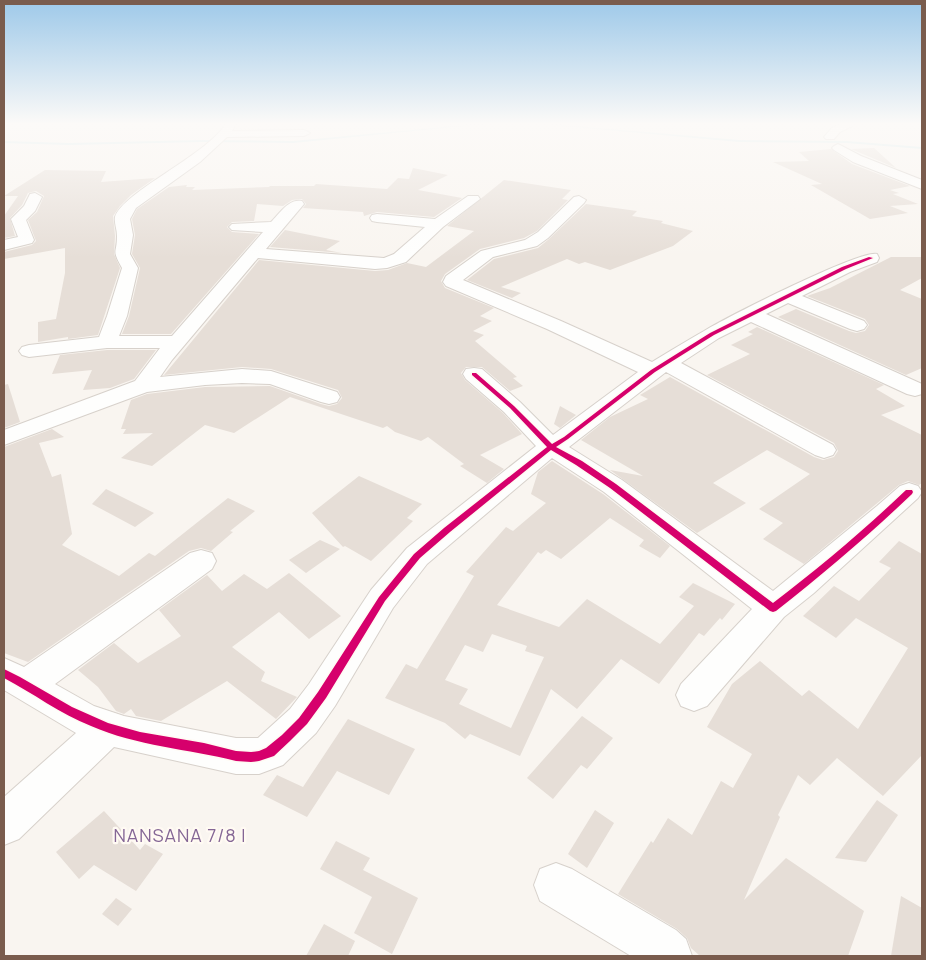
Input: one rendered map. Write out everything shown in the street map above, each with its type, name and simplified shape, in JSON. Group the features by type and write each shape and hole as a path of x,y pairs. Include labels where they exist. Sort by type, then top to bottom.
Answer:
{"street":[{"path":"107,342 117,316 130,268 122,254 125,236 122,226 124,216 130,206 181,169"},
{"path":"882,169 922,185"},
{"path":"4,244 26,240 18,219 30,208 34,197"},
{"path":"254,253 387,263 400,258 438,224 473,199"},
{"path":"579,200 543,235 531,243 487,254 452,280 452,282 554,325 712,387 824,450"},
{"path":"144,386 164,356 297,204"},
{"path":"377,218 438,224"},
{"path":"237,227 275,227"},
{"path":"201,561 16,678 80,716 108,728 236,756 251,757 270,752 302,721 322,695 382,599 417,556 447,530 551,447 566,438 659,367 712,334 750,314 788,298 844,268 871,258"},
{"path":"788,298 856,326"},
{"path":"750,314 858,365 915,389"},
{"path":"29,351 107,342 178,342"},
{"path":"474,374 512,407 551,447 613,486 772,608"},
{"path":"4,438 144,386 204,378 242,376 271,378 329,398"},
{"path":"694,695 772,608 803,585 909,492"},
{"path":"4,824 108,728"},
{"path":"556,885 659,947 669,956"}],"building":[{"path":"413,169 448,175 418,190 462,198 434,217 377,212 364,216 363,212 303,208 306,204 302,199 292,200 283,206 257,204 254,221 232,222 227,227 232,232 259,234 171,334 122,334 129,316 140,268 132,254 135,235 132,219 137,209 169,187 187,185 186,187 195,187 192,190 314,186 316,184 387,189 398,178 409,179"},
{"path":"788,169 865,169 910,186 890,190 899,193 893,194 918,204 890,206 908,213 870,219 811,185 822,184"},
{"path":"45,170 106,171 101,182 155,178 131,195 113,216 114,254 120,268 98,335 38,342 38,322 56,319 65,273 65,248 4,259 4,252 32,245 36,241 28,220 37,212 44,196 36,191 28,193 22,205 10,218 15,236 4,238 4,216 18,196 4,196"},
{"path":"504,180 571,190 562,199 568,200 537,231 524,238 480,249 445,274 441,281 445,288 494,308 480,316 492,321 473,331 484,335 475,341 517,377 513,378 523,386 510,391 482,367 466,367 461,373 465,380 503,413 522,434 480,455 504,469 487,483 460,466 464,464 428,437 421,441 395,432 387,426 383,428 290,397 234,433 205,425 152,466 121,458 153,433 123,434 126,429 121,429 131,400 147,394 205,387 270,386 321,404 329,406 337,404 342,398 338,390 271,369 242,367 164,375 259,260 375,271 388,270 407,263 426,267 474,231 447,226"},
{"path":"586,204 637,211 632,216 663,221 661,223 693,231 673,246 610,270 585,262 579,264 567,259 501,287 521,293 512,298 467,280 494,259 538,248"},
{"path":"285,230 340,241 326,250 342,253 270,247"},
{"path":"891,257 922,257 922,278 900,290 922,299 922,368 906,375 778,317 796,309 849,331 856,333 865,331 869,325 865,319 807,296 830,288"},
{"path":"757,327 884,385 876,389 905,406 881,415 922,435 922,483 919,485 908,481 899,485 804,564 763,539 783,523 759,509 810,474 767,450 713,483 746,503 697,533 610,470 643,476 581,440 610,417 648,399 640,395 670,377 814,457 823,460 834,457 838,451 834,443 707,375 750,354 731,345 753,334 748,332"},
{"path":"107,350 156,350 134,379 110,388 83,390 92,370 52,374 60,355"},
{"path":"8,384 20,422 4,428 4,385"},
{"path":"560,406 576,415 560,428 554,424"},
{"path":"52,429 64,437 39,443 52,477 61,474 72,534 62,545 119,576 149,553 155,556 228,498 255,511 230,531 233,532 211,551 201,548 189,551 28,662 4,653 4,447"},
{"path":"552,461 603,494 670,546 660,558 639,546 644,540 610,518 561,559 546,550 541,554 538,552 497,605 559,627 587,599 660,644 694,606 679,597 693,583 735,604 722,620 720,618 704,636 699,633 659,684 621,659 577,709 551,689 520,756 470,734 465,739 445,723 385,698 406,664 417,669 474,576 466,572 506,527 513,531 546,503 531,494 538,472","holes":["492,634 527,646 525,651 544,657 511,728 459,704 468,689 445,680 465,645 483,652"]},
{"path":"359,476 422,504 407,518 413,521 371,561 345,546 343,547 312,513"},
{"path":"106,489 154,513 135,527 92,504"},
{"path":"320,540 340,549 306,573 289,560"},
{"path":"899,541 922,554 922,755 883,796 837,758 810,785 798,775 778,815 780,817 744,900 786,858 864,911 848,956 700,956 691,948 687,938 677,929 618,894 651,841 653,843 668,818 692,835 721,781 733,788 752,754 707,727 732,684 760,661 802,696 809,690 858,729 908,648 856,618 836,638 803,616 834,586 859,601 891,568 879,562"},
{"path":"289,573 341,616 309,639 279,612 232,647 265,672 261,681 297,697 276,719 227,681 161,721 136,716 131,709 124,714 116,711 98,687 78,670 114,643 138,663 181,636 159,610 207,575 222,591 244,574 267,589"},
{"path":"582,716 613,738 587,769 581,765 553,799 527,778"},
{"path":"348,719 415,749 389,795 337,771 307,817 263,795 277,775 303,787"},
{"path":"877,800 898,815 866,862 835,858"},
{"path":"595,810 614,823 587,868 568,854"},
{"path":"104,811 140,850 145,844 163,854 136,891 94,865 79,879 56,852"},
{"path":"336,841 370,858 363,870 418,898 392,954 354,933 372,897 320,869"},
{"path":"901,896 922,908 922,956 891,956"},
{"path":"116,898 132,909 118,926 102,914"},
{"path":"324,924 355,941 348,956 306,956"}],"cycle path":[{"path":"4,673 81,717 124,733 236,756 251,757 270,752 303,721 322,695 382,599 417,556 447,530 551,447 566,438 653,371 712,334 844,268 871,258"},
{"path":"474,374 512,407 551,447 613,486 773,608 803,585 909,492"}],"district":[{"name":"NANSANA 7/8 I","path":"180,836"}]}
